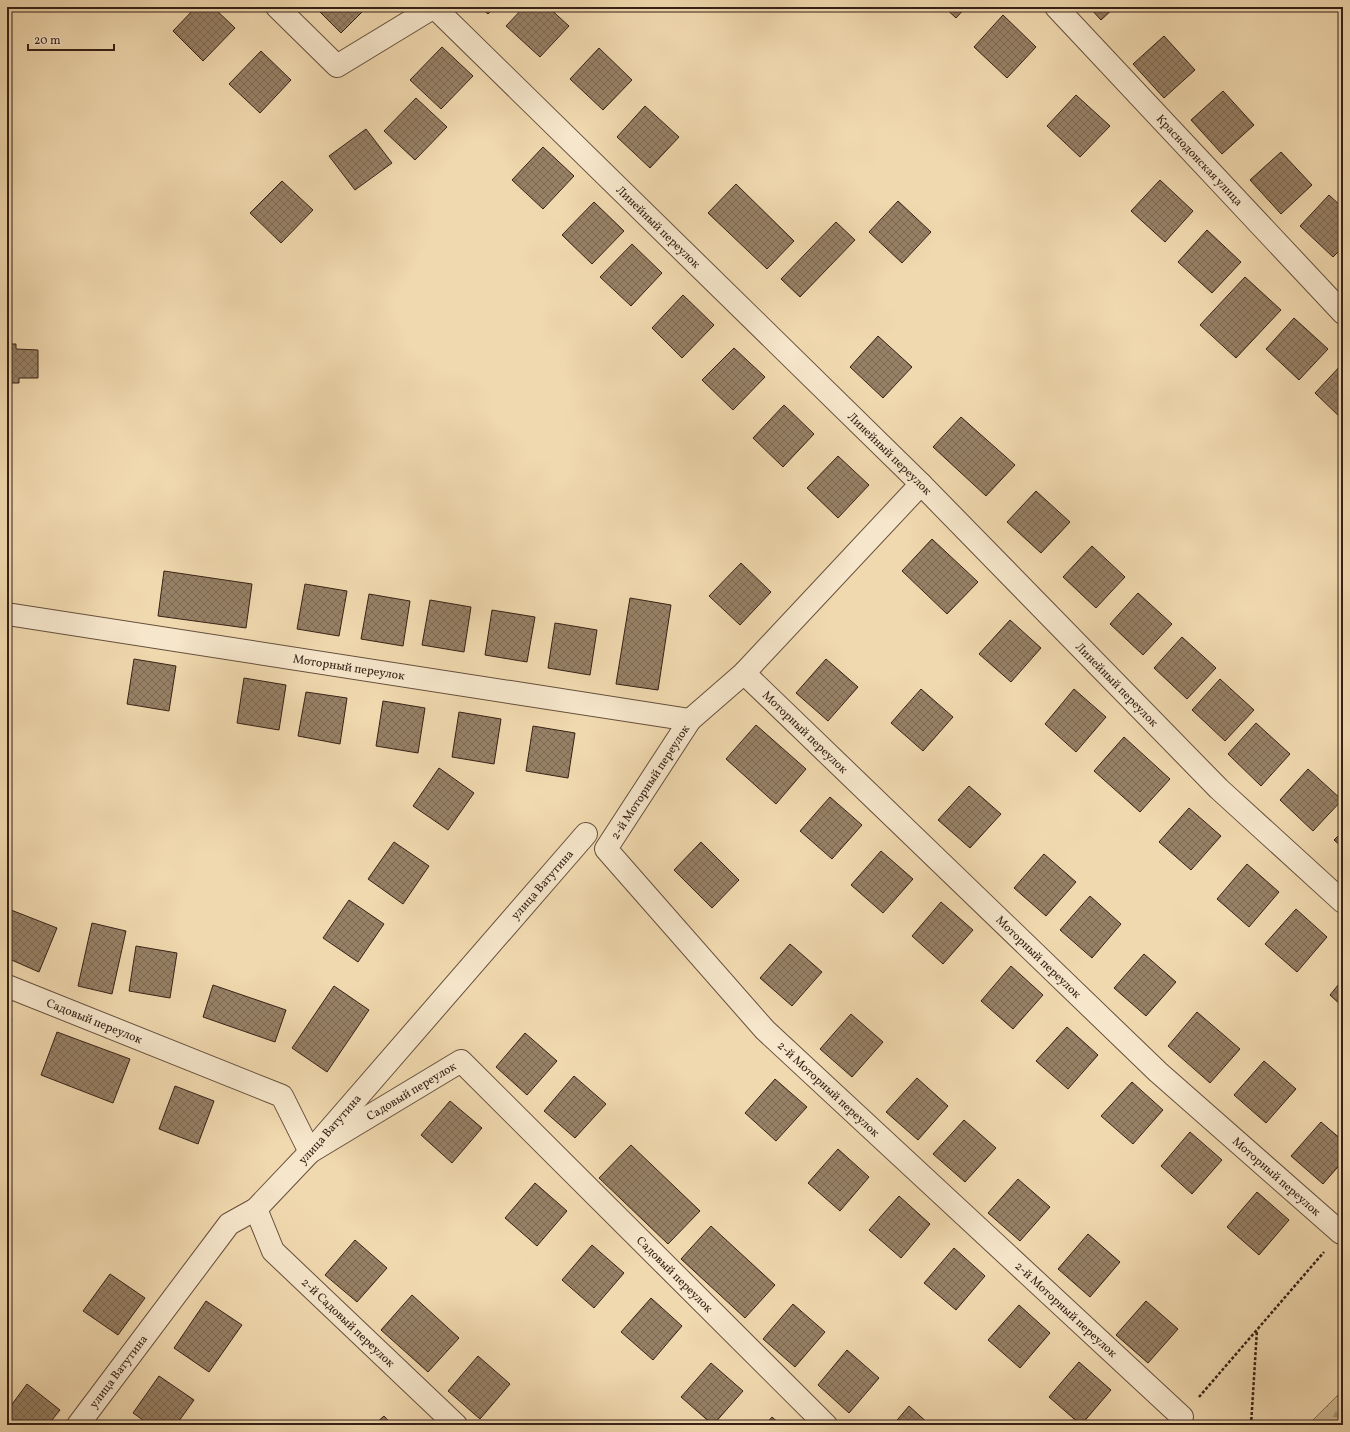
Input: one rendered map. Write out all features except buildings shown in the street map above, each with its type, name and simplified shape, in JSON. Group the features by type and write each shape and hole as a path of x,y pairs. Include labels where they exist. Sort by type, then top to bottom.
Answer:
{"street":[{"path":"277,7 337,66 434,7"},
{"name":"Линейный переулок","path":"434,7 920,484 1219,789 1343,902"},
{"name":"Краснодонская улица","path":"1056,7 1343,313"},
{"path":"690,720 744,673 920,484"},
{"name":"Моторный переулок","path":"7,614 690,720"},
{"name":"Моторный переулок","path":"744,673 1158,1072 1341,1233"},
{"name":"2-й Моторный переулок","path":"690,720 606,848 765,1030 1182,1417"},
{"name":"улица Ватутина","path":"78,1425 229,1224 256,1209 310,1152 586,834"},
{"name":"Садовый переулок","path":"7,986 282,1096 310,1152 461,1061 826,1425"},
{"name":"2-й Садовый переулок","path":"256,1209 273,1251 456,1425"}],"path":[{"path":"1182,1417 1341,1233"},
{"path":"1251,1425 1257,1330"}],"green space":[{"path":"1343,1390 1343,1425 1308,1425"}]}
